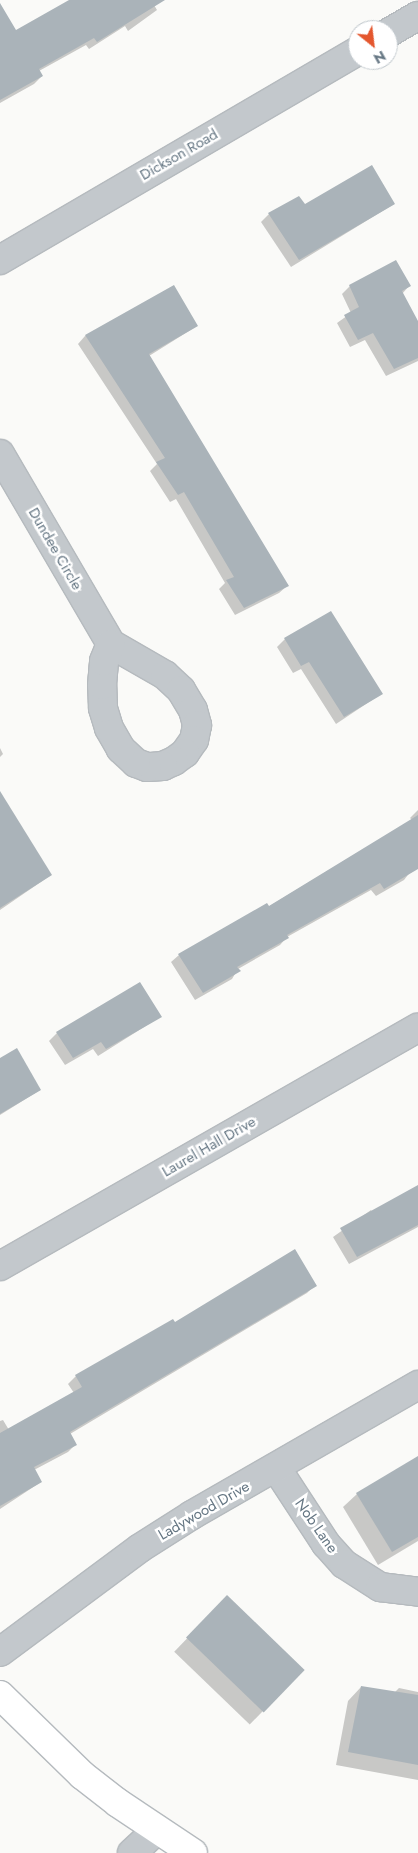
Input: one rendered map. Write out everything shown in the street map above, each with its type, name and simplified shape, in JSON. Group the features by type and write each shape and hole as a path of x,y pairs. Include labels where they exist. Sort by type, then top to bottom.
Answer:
{"main road":[{"path":"0,1695 82,1775 156,1830 193,1853"}],"street":[{"path":"398,27 418,16"},
{"name":"Dickson Road","path":"0,260 348,57"},
{"name":"Dundee Circle","path":"0,454 111,644"},
{"name":"Laurel Hall Drive","path":"0,1266 418,1028"},
{"name":"Ladywood Drive","path":"0,1652 140,1548 192,1515 277,1469 418,1386"},
{"name":"Nob Lane","path":"277,1469 326,1544 344,1564 380,1586 418,1592"},
{"path":"132,1853 156,1830"}],"building":[{"path":"69,0 165,0 97,42 94,38 39,69 43,76 0,100 0,3 16,30"},
{"path":"372,165 395,204 299,260 268,213 299,196 305,204"},
{"path":"396,260 411,286 402,291 418,321 418,358 394,369 373,333 358,340 344,315 359,307 349,285"},
{"path":"174,285 198,326 149,354 289,586 244,608 226,580 234,577 184,492 178,495 156,462 165,458 85,335"},
{"path":"331,611 383,694 344,717 309,662 301,666 284,638"},
{"path":"0,791 52,875 0,908"},
{"path":"418,815 418,869 384,889 380,883 287,935 289,938 237,967 241,971 203,993 178,954 267,903 269,906"},
{"path":"140,982 162,1017 106,1049 101,1042 73,1058 56,1032"},
{"path":"17,1048 41,1090 0,1114 0,1058"},
{"path":"418,1185 418,1225 357,1257 340,1228"},
{"path":"295,1249 317,1286 70,1432 77,1445 34,1467 42,1482 0,1506 0,1433 82,1387 75,1375 173,1319 175,1322"},
{"path":"418,1456 418,1537 392,1552 356,1493"},
{"path":"227,1595 305,1670 264,1712 186,1637"},
{"path":"361,1686 418,1695 418,1765 348,1752"}]}
